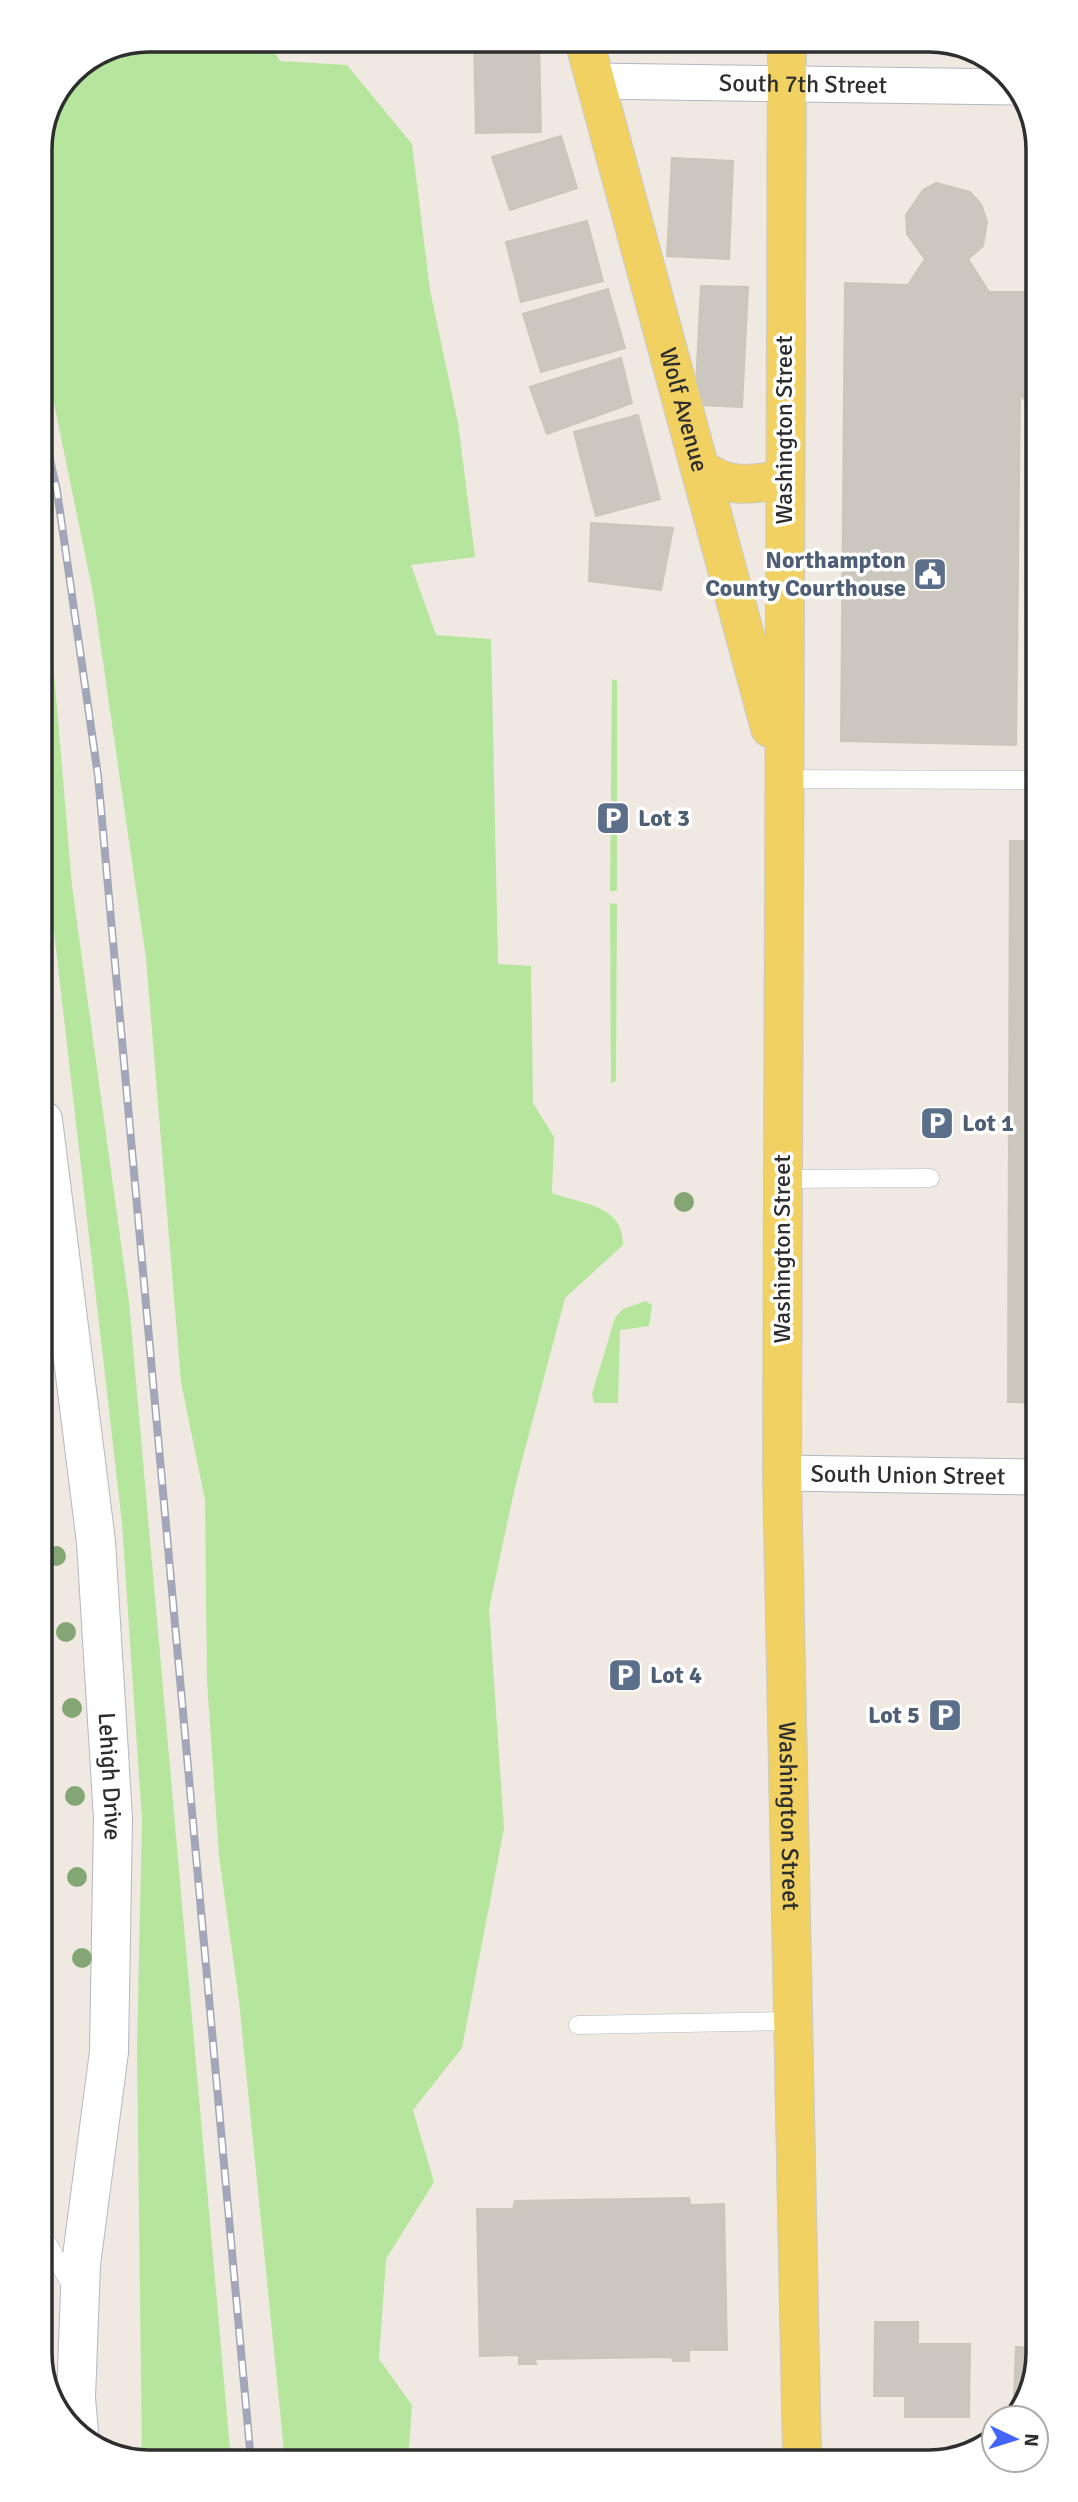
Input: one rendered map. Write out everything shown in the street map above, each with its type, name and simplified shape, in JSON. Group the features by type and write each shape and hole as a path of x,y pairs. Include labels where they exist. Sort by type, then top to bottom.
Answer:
{"main road":[{"name":"Wolf Avenue","path":"588,53 783,779"},
{"name":"Washington Street","path":"787,53 783,480 782,1473 802,2450"},
{"path":"701,469 720,482 747,484 783,480"}],"street":[{"name":"South 7th Street","path":"596,81 1002,87"},
{"name":"Lehigh Drive","path":"52,1267 96,1542 113,1818 109,2052 81,2264 78,2417"},
{"name":"South Union Street","path":"782,1473 1026,1477"}],"lane":[{"path":"783,779 1026,780"},
{"path":"782,1179 930,1178"},
{"path":"578,2025 793,2021"},
{"path":"52,2251 80,2300"}],"green space":[{"path":"275,52 280,61 347,65 412,144 430,290 458,423 475,557 411,565 436,635 491,639 498,964 531,966 533,1103 554,1137 552,1193 599,1208 609,1214 617,1222 623,1245 565,1298 515,1487 489,1608 504,1828 462,2048 413,2110 434,2182 386,2259 379,2359 412,2405 409,2449 284,2449 239,2001 219,1856 207,1680 205,1500 181,1382 146,958 93,593 53,398 53,143 60,113 81,81 96,69 131,54"},
{"path":"53,658 72,886 129,1302 230,2449 142,2449 137,2048 142,1820 122,1523 53,920"},
{"path":"612,679 617,681 617,891 610,891"},
{"path":"610,903 617,904 616,1081 611,1083"},
{"path":"646,1301 652,1305 649,1326 620,1330 618,1403 594,1403 592,1394 615,1318 623,1309"}],"building":[{"path":"474,52 539,52 541,132 476,133"},
{"path":"561,136 577,188 510,210 492,157"},
{"path":"672,158 733,161 729,259 667,256"},
{"name":"Northampton County Courthouse","path":"936,183 970,192 981,204 987,221 983,246 968,259 989,292 1026,292 1026,401 1020,395 1016,745 841,741 845,283 908,285 925,259 907,234 906,215 923,190"},
{"path":"587,221 603,281 521,302 506,242"},
{"path":"701,286 748,287 742,407 695,405"},
{"path":"608,289 625,348 541,372 523,314"},
{"path":"621,358 632,403 547,434 530,387"},
{"path":"638,415 660,499 596,516 574,432"},
{"path":"591,523 673,528 661,590 589,581"},
{"path":"1010,841 1026,841 1026,1403 1008,1402"},
{"path":"689,2198 690,2205 724,2204 727,2350 689,2350 689,2361 673,2361 672,2357 535,2359 536,2364 519,2364 519,2355 480,2356 477,2209 513,2209 515,2201"},
{"path":"875,2322 918,2322 918,2344 970,2344 969,2417 905,2417 905,2396 874,2396"},
{"path":"1016,2347 1026,2347 1025,2365 1015,2395"}],"railway":[{"path":"53,473 98,776 250,2449"}],"place":[{"name":"Northampton County Courthouse","path":"930,574"},
{"name":"Lot 3","path":"613,818"},
{"name":"Lot 1","path":"937,1123"},
{"name":"Lot 4","path":"625,1675"},
{"name":"Lot 5","path":"945,1715"}]}
